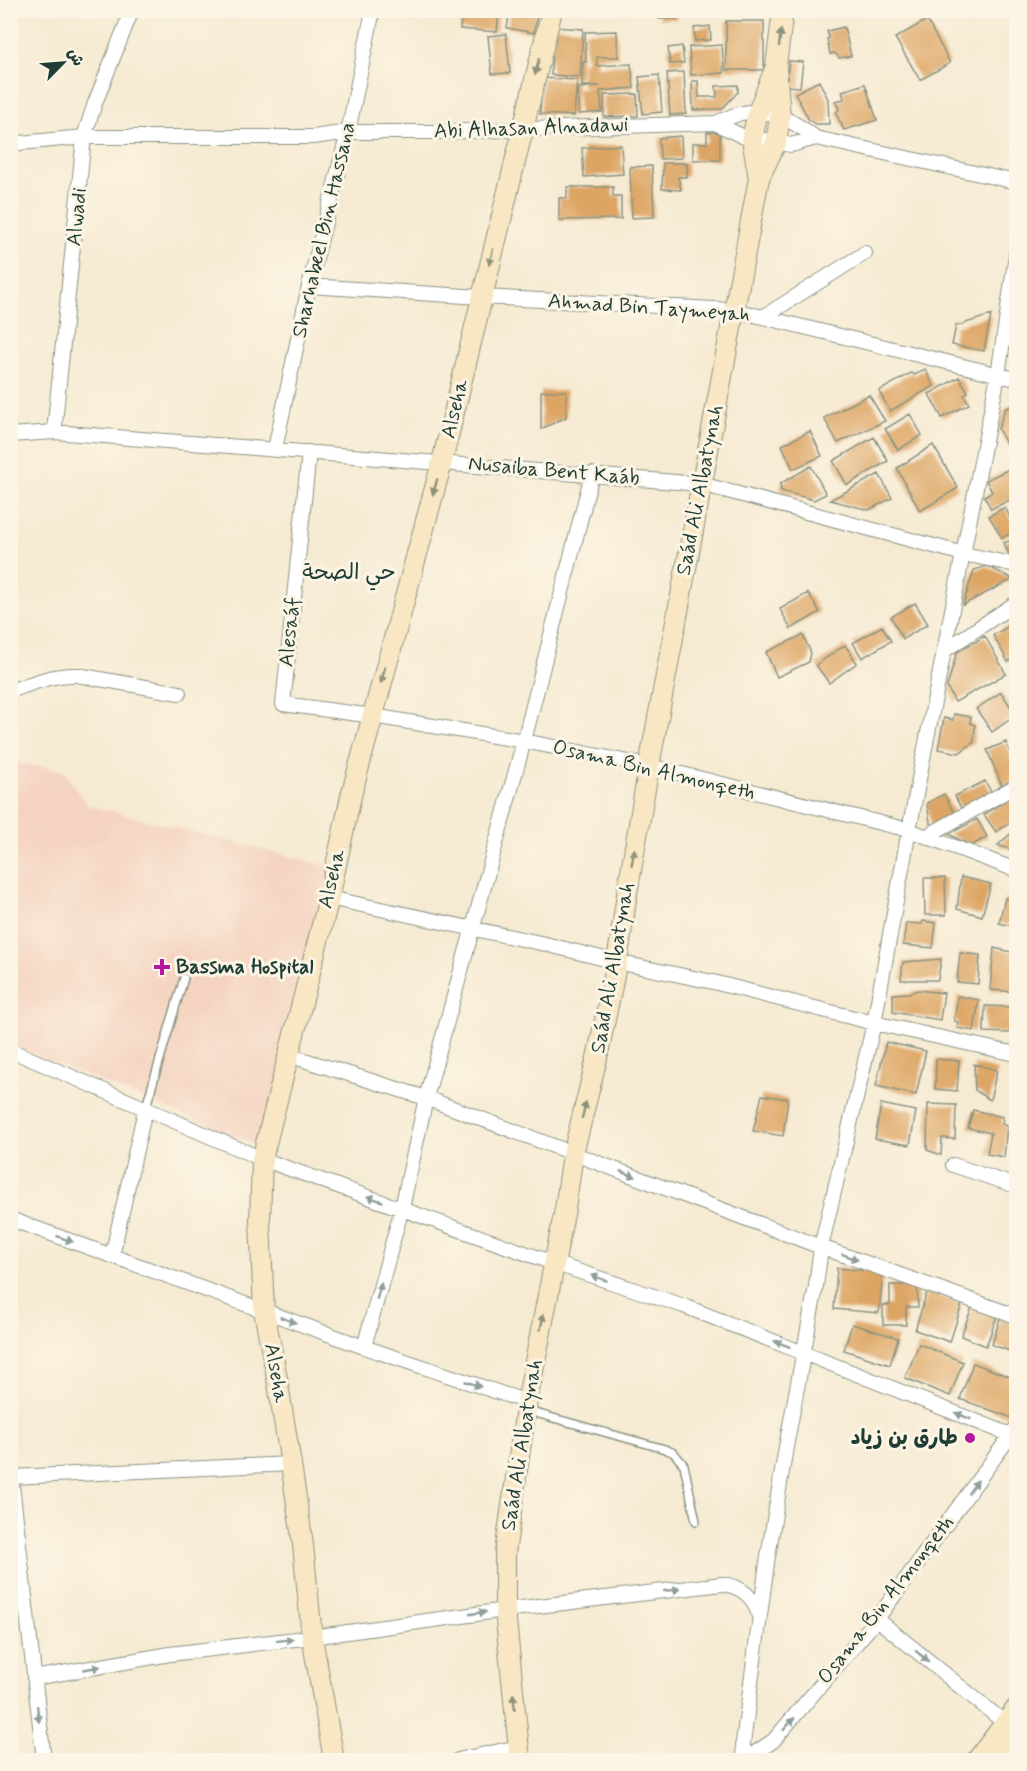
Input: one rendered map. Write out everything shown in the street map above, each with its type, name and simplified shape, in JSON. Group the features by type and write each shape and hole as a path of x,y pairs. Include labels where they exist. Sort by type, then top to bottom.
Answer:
{"main road":[{"name":"Alseha","path":"333,1761 312,1637 303,1545 291,1464 264,1311 260,1220 262,1159 329,898 351,796 442,462 552,10"},
{"name":"Saád Ali Albatynah","path":"519,1754 505,1610 505,1553 527,1406 573,1154 597,1058 617,962 649,766 759,178 776,143 780,116 776,66 783,10"},
{"name":"Saád Ali Albatynah","path":"759,178 752,139 758,112 776,66"},
{"path":"977,1761 1011,1716"},
{"path":"999,1761 1017,1740"}],"street":[{"name":"Alwadi","path":"54,432 84,137 94,104 132,10"},
{"name":"Sharhabeel Bin Hassana","path":"275,449 309,286 348,132 373,10"},
{"name":"Abi Alhasan Alnadawi","path":"10,144 84,137 313,137 348,132 715,123 741,113 758,112 780,116 795,122 816,138 1017,182"},
{"name":"Abi Alhasan Alnadawi","path":"715,123 752,139 776,143 791,145 816,138"},
{"path":"763,317 865,253"},
{"path":"744,1760 743,1743 760,1619 786,1447 805,1353 821,1246 874,1023 909,830 998,375 1017,255"},
{"name":"Ahmad Bin Taymeyah","path":"309,286 734,310 1017,379"},
{"name":"Nusaiba Bent Kaáb","path":"10,435 54,432 701,484 964,554 1017,565"},
{"name":"Alesaáf","path":"283,704 309,452"},
{"path":"364,1347 402,1208 426,1098 524,741 592,474"},
{"path":"945,650 1017,603"},
{"path":"10,691 54,676 77,675 179,693"},
{"name":"Osama Bin Almonqeth","path":"283,704 524,741 649,766 909,830 1017,870"},
{"path":"927,836 1017,786"},
{"path":"329,898 713,982 874,1023 1017,1054"},
{"path":"10,1050 262,1159 554,1263 684,1306 1015,1434"},
{"path":"288,1055 426,1098 821,1246 1017,1316"},
{"path":"112,1256 145,1110"},
{"path":"953,1165 1017,1185"},
{"path":"10,1219 527,1406"},
{"name":"Osama Bin Almonqeth","path":"744,1760 773,1741 877,1619 1015,1434"},
{"path":"44,1761 16,1554 11,1473 291,1464"},
{"path":"34,1678 170,1654 722,1584 745,1592 755,1604 760,1619"},
{"path":"877,1619 1011,1716"},
{"path":"458,1761 519,1754"}],"lane":[{"path":"145,1110 172,1012 184,978"},
{"path":"527,1406 665,1449 674,1454 684,1465 696,1521"}],"shaded area":[{"name":"Bassma Hospital","path":"10,762 63,770 87,805 339,869 267,1149 11,1045"}],"building":[{"path":"462,10 499,10 497,32 460,29"},
{"path":"510,10 538,10 534,33 507,28"},
{"path":"659,10 678,10 678,19 659,19"},
{"path":"927,20 950,63 920,80 895,38"},
{"path":"726,21 764,21 764,70 726,70"},
{"path":"710,26 711,40 695,41 694,28"},
{"path":"553,27 583,29 580,77 551,75"},
{"path":"844,27 851,56 839,58 835,53 830,54 827,31"},
{"path":"617,31 618,57 597,57 597,66 631,64 634,88 600,91 602,112 579,114 577,88 600,86 582,86 583,62 586,62 585,32"},
{"path":"506,34 510,73 492,74 488,36"},
{"path":"722,45 724,73 691,75 689,47"},
{"path":"682,46 684,63 670,64 668,48"},
{"path":"789,61 803,62 800,87 786,86"},
{"path":"684,72 686,114 670,115 667,73"},
{"path":"659,75 662,112 643,114 639,77"},
{"path":"542,78 577,80 574,116 540,114"},
{"path":"692,81 698,81 699,97 717,97 716,86 738,85 738,92 722,109 693,110"},
{"path":"819,81 828,99 829,124 815,124 809,120 795,93"},
{"path":"865,84 877,120 844,130 836,113 839,109 835,101 844,99 842,91"},
{"path":"637,94 638,116 604,117 604,95"},
{"path":"707,132 720,132 720,160 693,160 693,143 707,143"},
{"path":"681,136 682,158 660,159 659,138"},
{"path":"621,145 623,174 584,177 582,148"},
{"path":"663,163 687,163 687,177 678,177 681,190 662,189"},
{"path":"652,166 654,217 632,218 630,167"},
{"path":"567,187 613,187 613,196 621,196 621,219 559,220 559,198 567,198"},
{"path":"991,315 984,351 952,345 956,326"},
{"path":"925,369 934,386 890,411 879,391 911,373 915,375"},
{"path":"959,377 968,392 964,395 969,404 942,418 929,394"},
{"path":"541,391 566,391 566,417 541,429"},
{"path":"869,395 885,421 838,443 824,418"},
{"path":"1014,404 1016,407 1016,443 1008,447 998,429 1005,409"},
{"path":"910,414 922,435 898,450 885,429"},
{"path":"810,431 822,456 793,469 782,445"},
{"path":"874,437 888,461 847,485 833,461"},
{"path":"933,445 958,488 920,511 897,468"},
{"path":"811,466 826,494 814,500 781,491 780,484"},
{"path":"1016,466 1016,497 991,509 984,496 992,492 986,480"},
{"path":"879,474 892,498 869,510 830,500"},
{"path":"1005,507 1016,530 1002,538 989,516"},
{"path":"1016,538 1016,559 1010,557 1004,543"},
{"path":"987,566 1013,579 963,605 974,570"},
{"path":"808,593 820,612 791,629 780,609"},
{"path":"915,603 928,624 903,639 891,617"},
{"path":"1016,622 1016,657 1008,662 993,635"},
{"path":"882,626 891,641 862,658 853,643"},
{"path":"803,635 811,653 809,662 777,677 766,652"},
{"path":"985,636 1006,674 955,702 947,687 957,652"},
{"path":"845,645 857,663 829,683 816,665"},
{"path":"1001,692 1016,715 992,732 976,709"},
{"path":"954,714 971,717 970,723 975,725 974,742 959,753 938,749 944,718 953,720"},
{"path":"1006,742 1016,769 1016,780 1002,786 987,750"},
{"path":"985,781 993,795 962,810 955,796"},
{"path":"1016,793 1016,819 996,832 984,815"},
{"path":"944,794 956,816 931,829 927,803"},
{"path":"977,819 987,837 971,846 949,834"},
{"path":"1016,829 1016,852 998,845"},
{"path":"961,877 991,884 982,916 957,909"},
{"path":"924,878 945,878 946,915 925,915"},
{"path":"1005,898 1016,901 1016,927 999,923"},
{"path":"923,921 936,923 933,948 903,945 906,923 922,924"},
{"path":"994,948 1016,953 1016,992 990,990"},
{"path":"960,953 980,955 978,984 957,982"},
{"path":"941,959 938,980 901,980 903,962"},
{"path":"918,990 944,993 940,1020 893,1012 893,994"},
{"path":"958,996 979,1000 974,1031 957,1028 958,1022 954,1021"},
{"path":"985,1006 1012,1007 1011,1033 984,1032"},
{"path":"886,1042 926,1051 916,1095 876,1086"},
{"path":"936,1059 959,1061 957,1091 935,1089"},
{"path":"974,1064 997,1070 990,1100 975,1090"},
{"path":"762,1095 788,1099 783,1136 753,1131"},
{"path":"881,1104 916,1111 910,1145 875,1139"},
{"path":"928,1104 956,1105 955,1139 942,1138 941,1155 927,1150"},
{"path":"973,1110 1003,1117 1002,1124 1007,1126 1004,1157 987,1154 991,1133 968,1128"},
{"path":"837,1268 883,1272 879,1313 834,1309"},
{"path":"890,1285 917,1285 918,1307 906,1307 906,1325 883,1325 883,1305 890,1305"},
{"path":"927,1292 962,1304 950,1342 915,1330"},
{"path":"972,1307 997,1316 986,1346 961,1336"},
{"path":"1000,1318 1016,1323 1016,1353 992,1345"},
{"path":"852,1324 898,1338 890,1365 844,1350"},
{"path":"919,1344 963,1362 950,1396 905,1378"},
{"path":"973,1363 1016,1379 1015,1419 960,1399"}],"place":[{"name":"Bassma Hospital","path":"162,967"},
{"name":"طارق بن زياد","path":"970,1438"}],"district":[{"name":"حي الصحة","path":"349,573"}]}
